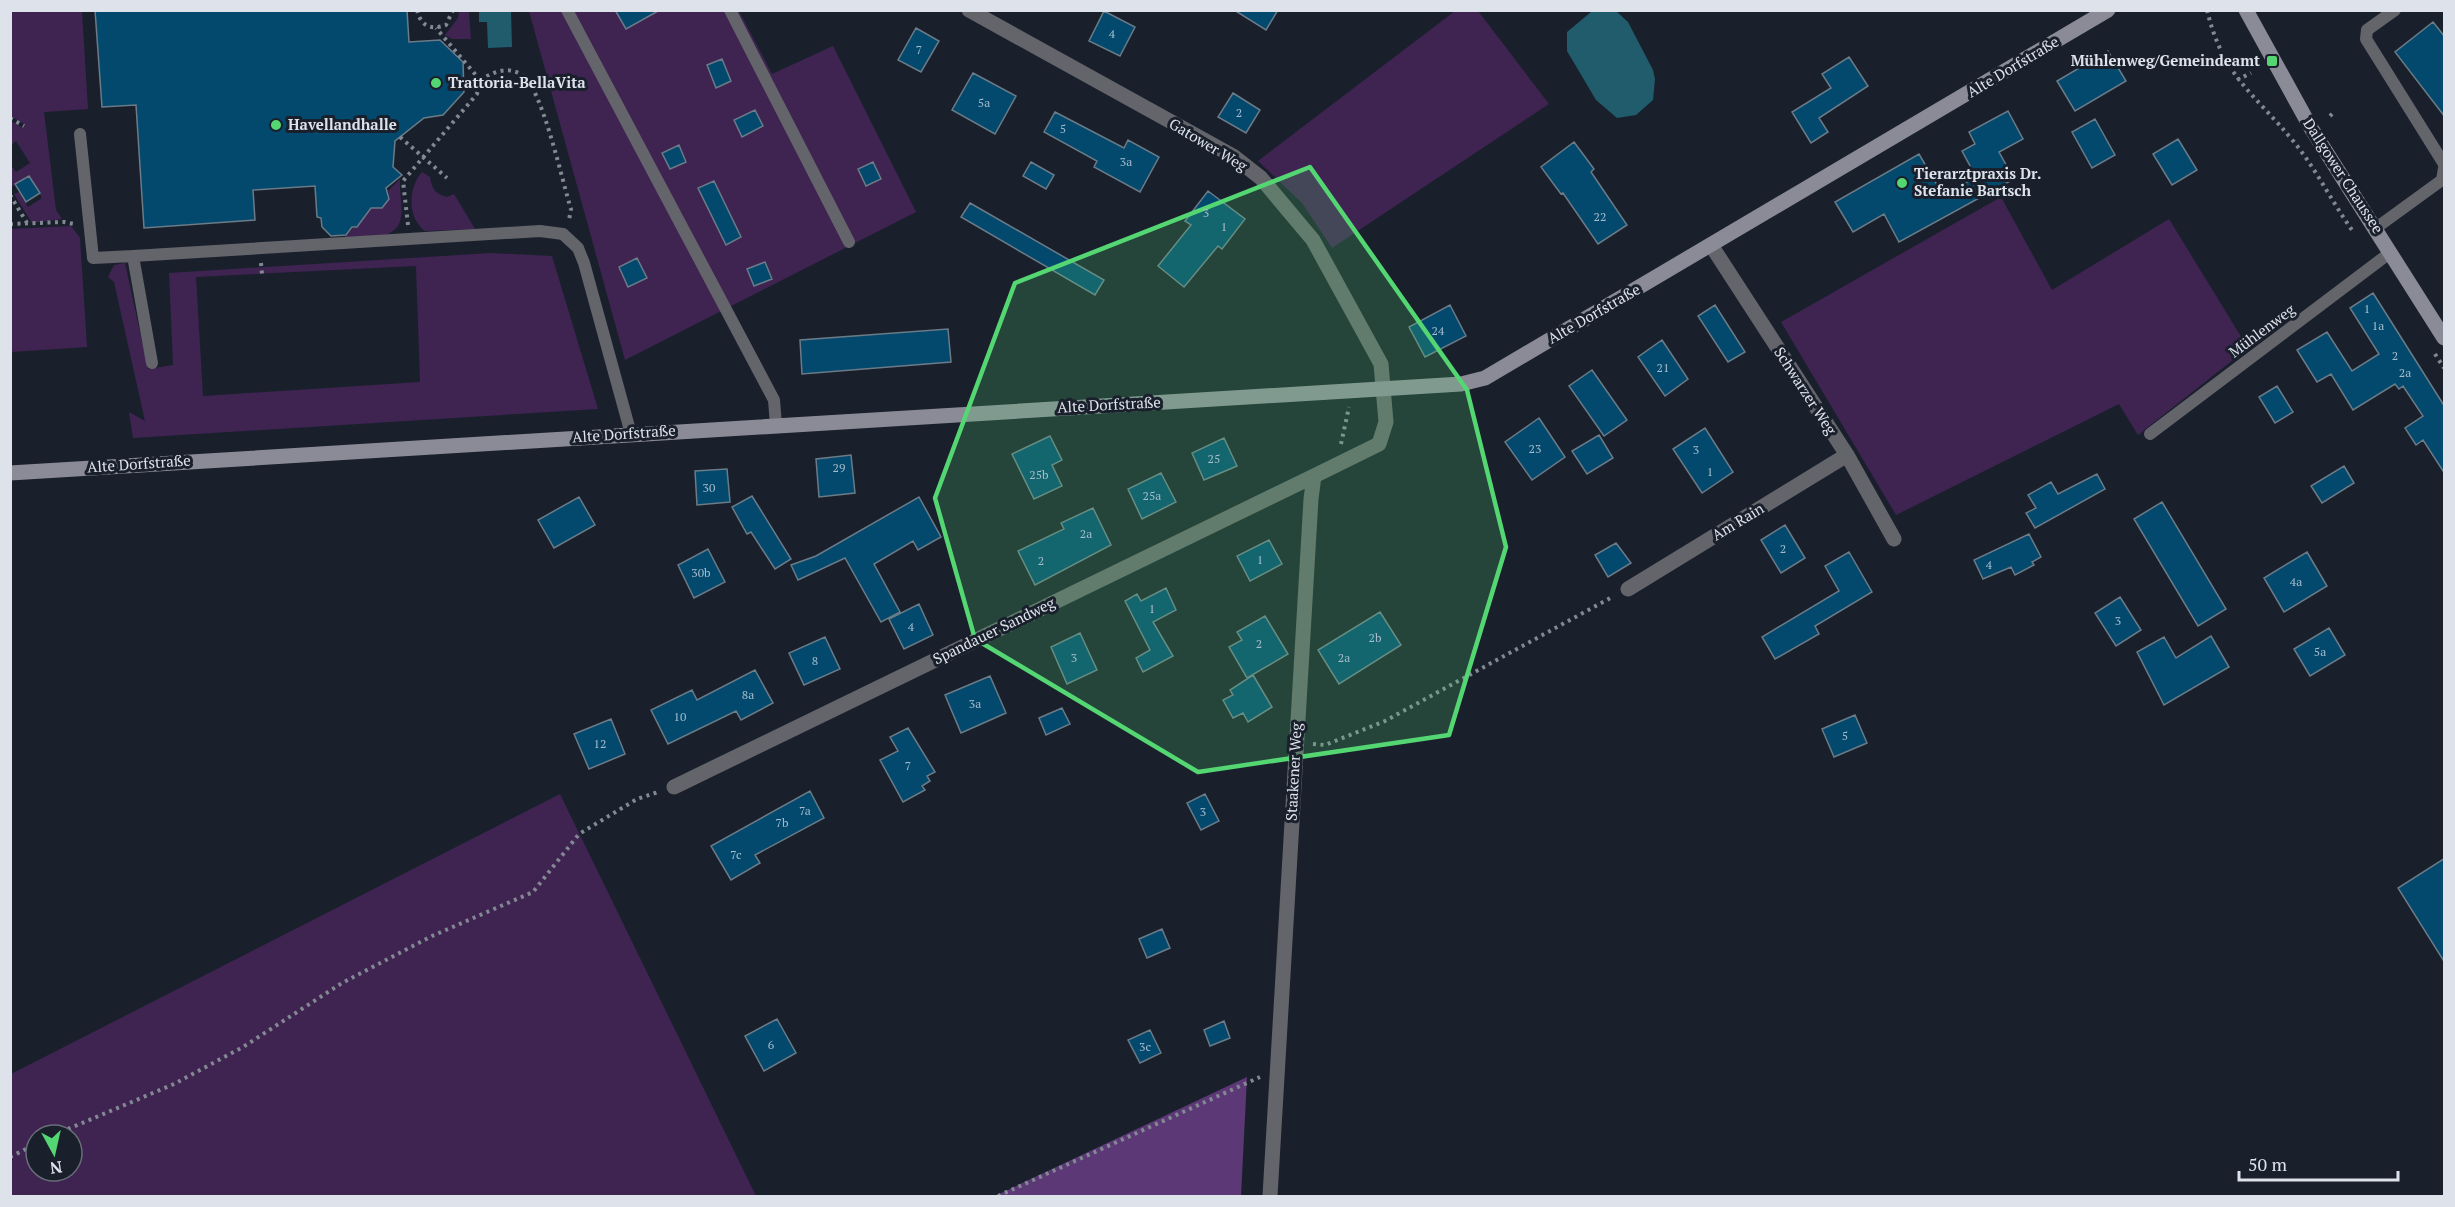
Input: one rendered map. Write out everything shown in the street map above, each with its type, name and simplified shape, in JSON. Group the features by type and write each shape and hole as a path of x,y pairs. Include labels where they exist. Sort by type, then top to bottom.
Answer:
{"street":[{"name":"Gatower Weg","path":"969,10 1233,156 1261,178 1312,240 1381,364 1383,388"},
{"name":"Alte Dorfstraße","path":"10,473 1461,384 1485,378 2108,10"},
{"name":"Dallgower Chaussee","path":"2246,10 2311,128 2445,338"},
{"name":"Schwarzer Weg","path":"1711,245 1847,455 1894,539"},
{"path":"1314,476 1379,444 1386,422 1383,388"},
{"name":"Am Rain","path":"1628,589 1847,455"},
{"name":"Staakener Weg","path":"1270,1197 1295,744 1314,476"},
{"name":"Spandauer Sandweg","path":"674,787 1314,476"}],"lane":[{"path":"567,10 774,400 777,425"},
{"path":"730,10 849,242"},
{"path":"2376,228 2442,180 2445,166 2430,136 2366,39 2367,30 2395,10"},
{"path":"80,134 93,258 540,231 563,234 578,248 585,264 631,434"},
{"name":"Mühlenweg","path":"2150,434 2391,252"},
{"path":"133,256 152,363"}],"path":[{"path":"417,10 425,26 436,28 446,25 453,10"},
{"path":"2206,11 2213,38 2237,80 2295,143 2356,235"},
{"path":"436,28 480,80"},
{"path":"409,238 403,181 477,94 480,80 493,72 507,70 522,75 536,92 570,209 568,224 563,234"},
{"path":"2237,80 2251,73"},
{"path":"10,118 24,126"},
{"path":"400,137 447,178"},
{"path":"10,195 27,223"},
{"path":"10,224 64,222 74,224 91,237"},
{"path":"2432,348 2445,368"},
{"path":"1346,460 1340,453 1351,401"},
{"path":"1295,744 1325,744 1385,721 1628,589"},
{"path":"82,1123 174,1084 243,1047 342,983 432,936 533,892 579,834 637,798 674,787"},
{"path":"998,1197 1262,1076 1278,1066"},
{"path":"10,1157 24,1150"}],"highlighted area":[{"path":"1310,167 1467,390 1506,547 1449,735 1198,772 975,639 935,498 1015,283"}],"shaded area":[{"path":"11,11 82,11 88,109 44,112 56,210 62,219 32,223 14,194 19,192 28,207 42,198 29,176 11,187 10,164 16,172 30,163 16,141 11,145 11,121 23,128 24,124 11,116"},
{"path":"459,11 469,11 471,39 452,39 445,35 458,18"},
{"path":"529,11 739,11 772,74 833,46 916,212 625,360"},
{"path":"1455,11 1478,11 1549,104 1332,248 1302,203 1258,161"},
{"path":"422,172 430,177 437,193 447,197 454,194 475,229 425,231 419,225 412,211 412,194"},
{"path":"400,179 401,217 393,231 378,237 343,239 371,208 382,208 389,199 388,191"},
{"path":"2001,197 2052,290 2169,219 2248,348 2138,435 2119,404 1896,515 1781,322"},
{"path":"71,226 80,238 87,347 11,352 11,229"},
{"path":"491,253 552,256 598,409 133,438 129,412 145,421 114,282 108,277 114,265 125,263 148,369 173,365 169,273","holes":["416,266 420,382 203,396 196,277"]},
{"path":"560,794 756,1196 11,1196 11,1074"},
{"path":"1247,1077 1241,1196 995,1196"}],"water":[{"path":"479,11 511,11 512,47 488,48 487,22 479,22"},
{"path":"1616,11 1628,22 1653,70 1655,79 1653,100 1636,115 1617,118 1596,100 1567,51 1567,32 1591,12"}],"building":[{"name":"Havellandhalle","path":"95,10 407,10 409,42 440,40 463,62 464,92 443,115 424,118 395,141 393,167 402,175 386,188 389,199 382,208 371,208 357,227 352,227 346,235 331,236 322,227 321,218 317,217 315,186 253,190 255,220 144,228 136,105 102,107"},
{"path":"615,10 660,10 626,29"},
{"path":"1234,10 1278,10 1266,30"},
{"path":"1104,11 1135,27 1120,56 1089,41"},
{"path":"2433,22 2445,37 2445,117 2395,52"},
{"path":"916,28 939,41 921,72 898,60"},
{"path":"2108,51 2126,81 2075,111 2057,81"},
{"path":"1849,57 1868,86 1819,118 1828,132 1811,143 1792,112 1831,88 1822,74"},
{"path":"722,59 731,81 716,88 707,65"},
{"path":"973,73 1016,96 995,134 952,110"},
{"path":"1233,93 1260,110 1246,133 1218,117"},
{"path":"755,110 763,126 742,137 734,120"},
{"path":"2008,111 2023,139 1999,152 2014,179 1899,242 1884,214 1853,232 1835,202 1919,154 1943,195 1976,177 1962,151 1975,144 1969,132"},
{"path":"1055,112 1124,148 1128,140 1159,157 1140,192 1094,167 1097,161 1044,132"},
{"path":"2095,119 2115,155 2092,168 2072,132"},
{"path":"2178,139 2197,170 2172,185 2153,154"},
{"path":"1574,142 1594,169 1591,172 1627,225 1598,244 1563,193 1561,194 1541,167"},
{"path":"679,145 686,162 670,169 662,153"},
{"path":"873,162 881,179 866,186 858,169"},
{"path":"1031,162 1054,175 1046,189 1023,176"},
{"path":"29,176 40,193 26,202 15,184"},
{"path":"714,181 741,237 726,245 698,188"},
{"path":"1208,191 1245,219 1222,249 1218,246 1184,287 1158,266 1191,225 1185,221"},
{"path":"970,203 1104,280 1095,295 961,217"},
{"path":"637,258 647,278 628,287 619,267"},
{"path":"765,262 772,279 754,286 747,269"},
{"path":"2373,293 2445,407 2445,474 2423,440 2416,445 2405,428 2423,416 2403,386 2399,389 2395,384 2353,410 2331,374 2317,382 2297,350 2327,332 2352,371 2379,354 2350,308"},
{"path":"1450,305 1466,336 1425,357 1409,327"},
{"path":"1715,305 1745,352 1728,362 1698,316"},
{"path":"948,329 951,362 802,374 800,340"},
{"path":"1662,340 1688,379 1665,396 1638,357"},
{"path":"1592,370 1627,420 1604,436 1569,386"},
{"path":"2277,386 2293,412 2275,423 2259,397"},
{"path":"1539,418 1565,457 1532,480 1505,442"},
{"path":"1705,428 1733,472 1702,493 1673,449"},
{"path":"1599,435 1613,458 1587,474 1572,451"},
{"path":"1050,436 1062,460 1052,465 1062,486 1034,499 1012,454"},
{"path":"1224,438 1237,466 1204,480 1192,453"},
{"path":"851,455 855,493 819,497 816,459"},
{"path":"2344,466 2354,483 2322,503 2311,486"},
{"path":"727,469 730,502 697,505 695,471"},
{"path":"1161,473 1176,502 1142,519 1128,489"},
{"path":"2097,474 2105,489 2035,528 2026,513 2036,508 2028,495 2051,482 2058,494"},
{"path":"752,496 791,559 775,569 751,532 747,534 732,507"},
{"path":"579,497 595,525 554,548 538,520"},
{"path":"919,497 941,537 918,550 913,541 874,564 900,612 881,622 845,558 798,580 791,565 816,556"},
{"path":"2162,502 2226,609 2198,626 2134,519"},
{"path":"1093,508 1111,545 1035,585 1018,551 1064,529 1061,523"},
{"path":"1785,525 1805,558 1781,573 1761,540"},
{"path":"2029,534 2041,557 2032,562 2034,565 2015,575 2011,567 1983,579 1974,560"},
{"path":"1269,540 1282,564 1250,581 1237,556"},
{"path":"1616,543 1631,563 1608,577 1595,555"},
{"path":"708,549 725,582 694,598 678,565"},
{"path":"1849,552 1872,592 1815,626 1819,634 1775,659 1762,637 1839,591 1825,566"},
{"path":"2307,552 2327,586 2284,612 2264,578"},
{"path":"1166,588 1176,610 1153,622 1173,656 1143,672 1136,658 1150,650 1125,601 1137,594 1141,601"},
{"path":"2120,597 2141,630 2116,646 2095,613"},
{"path":"919,604 933,635 904,649 889,619"},
{"path":"1380,612 1401,645 1339,684 1318,650"},
{"path":"1265,616 1288,654 1247,678 1229,647 1242,640 1237,632"},
{"path":"2329,628 2345,655 2310,676 2294,649"},
{"path":"1080,633 1097,670 1067,684 1051,647"},
{"path":"2211,636 2229,667 2164,705 2137,652 2164,637 2176,658"},
{"path":"825,637 840,669 804,685 789,653"},
{"path":"755,670 773,703 741,720 736,711 668,744 651,710 692,690 697,700"},
{"path":"1253,675 1272,707 1248,722 1243,713 1233,718 1223,700 1233,695 1230,690"},
{"path":"990,676 1006,713 961,733 945,695"},
{"path":"1062,708 1070,724 1046,735 1039,718"},
{"path":"1855,715 1867,743 1834,757 1822,729"},
{"path":"611,719 625,754 589,769 574,734"},
{"path":"908,728 935,772 927,776 930,781 922,786 925,790 903,802 880,760 898,751 890,737"},
{"path":"810,791 824,818 755,855 760,863 731,880 711,846"},
{"path":"1205,794 1219,821 1201,830 1187,803"},
{"path":"2445,858 2445,963 2398,888"},
{"path":"1162,929 1170,948 1147,958 1139,939"},
{"path":"777,1019 796,1053 764,1071 745,1036"},
{"path":"1224,1021 1230,1038 1210,1046 1204,1030"},
{"path":"1150,1030 1161,1053 1140,1063 1128,1040"}],"place":[{"name":"Mühlenweg/Gemeindeamt","path":"2272,61"},
{"name":"Trattoria-BellaVita","path":"436,83"},
{"name":"Havellandhalle","path":"276,125"},
{"name":"Tierarztpraxis Dr. Stefanie Bartsch","path":"1902,183"}]}
